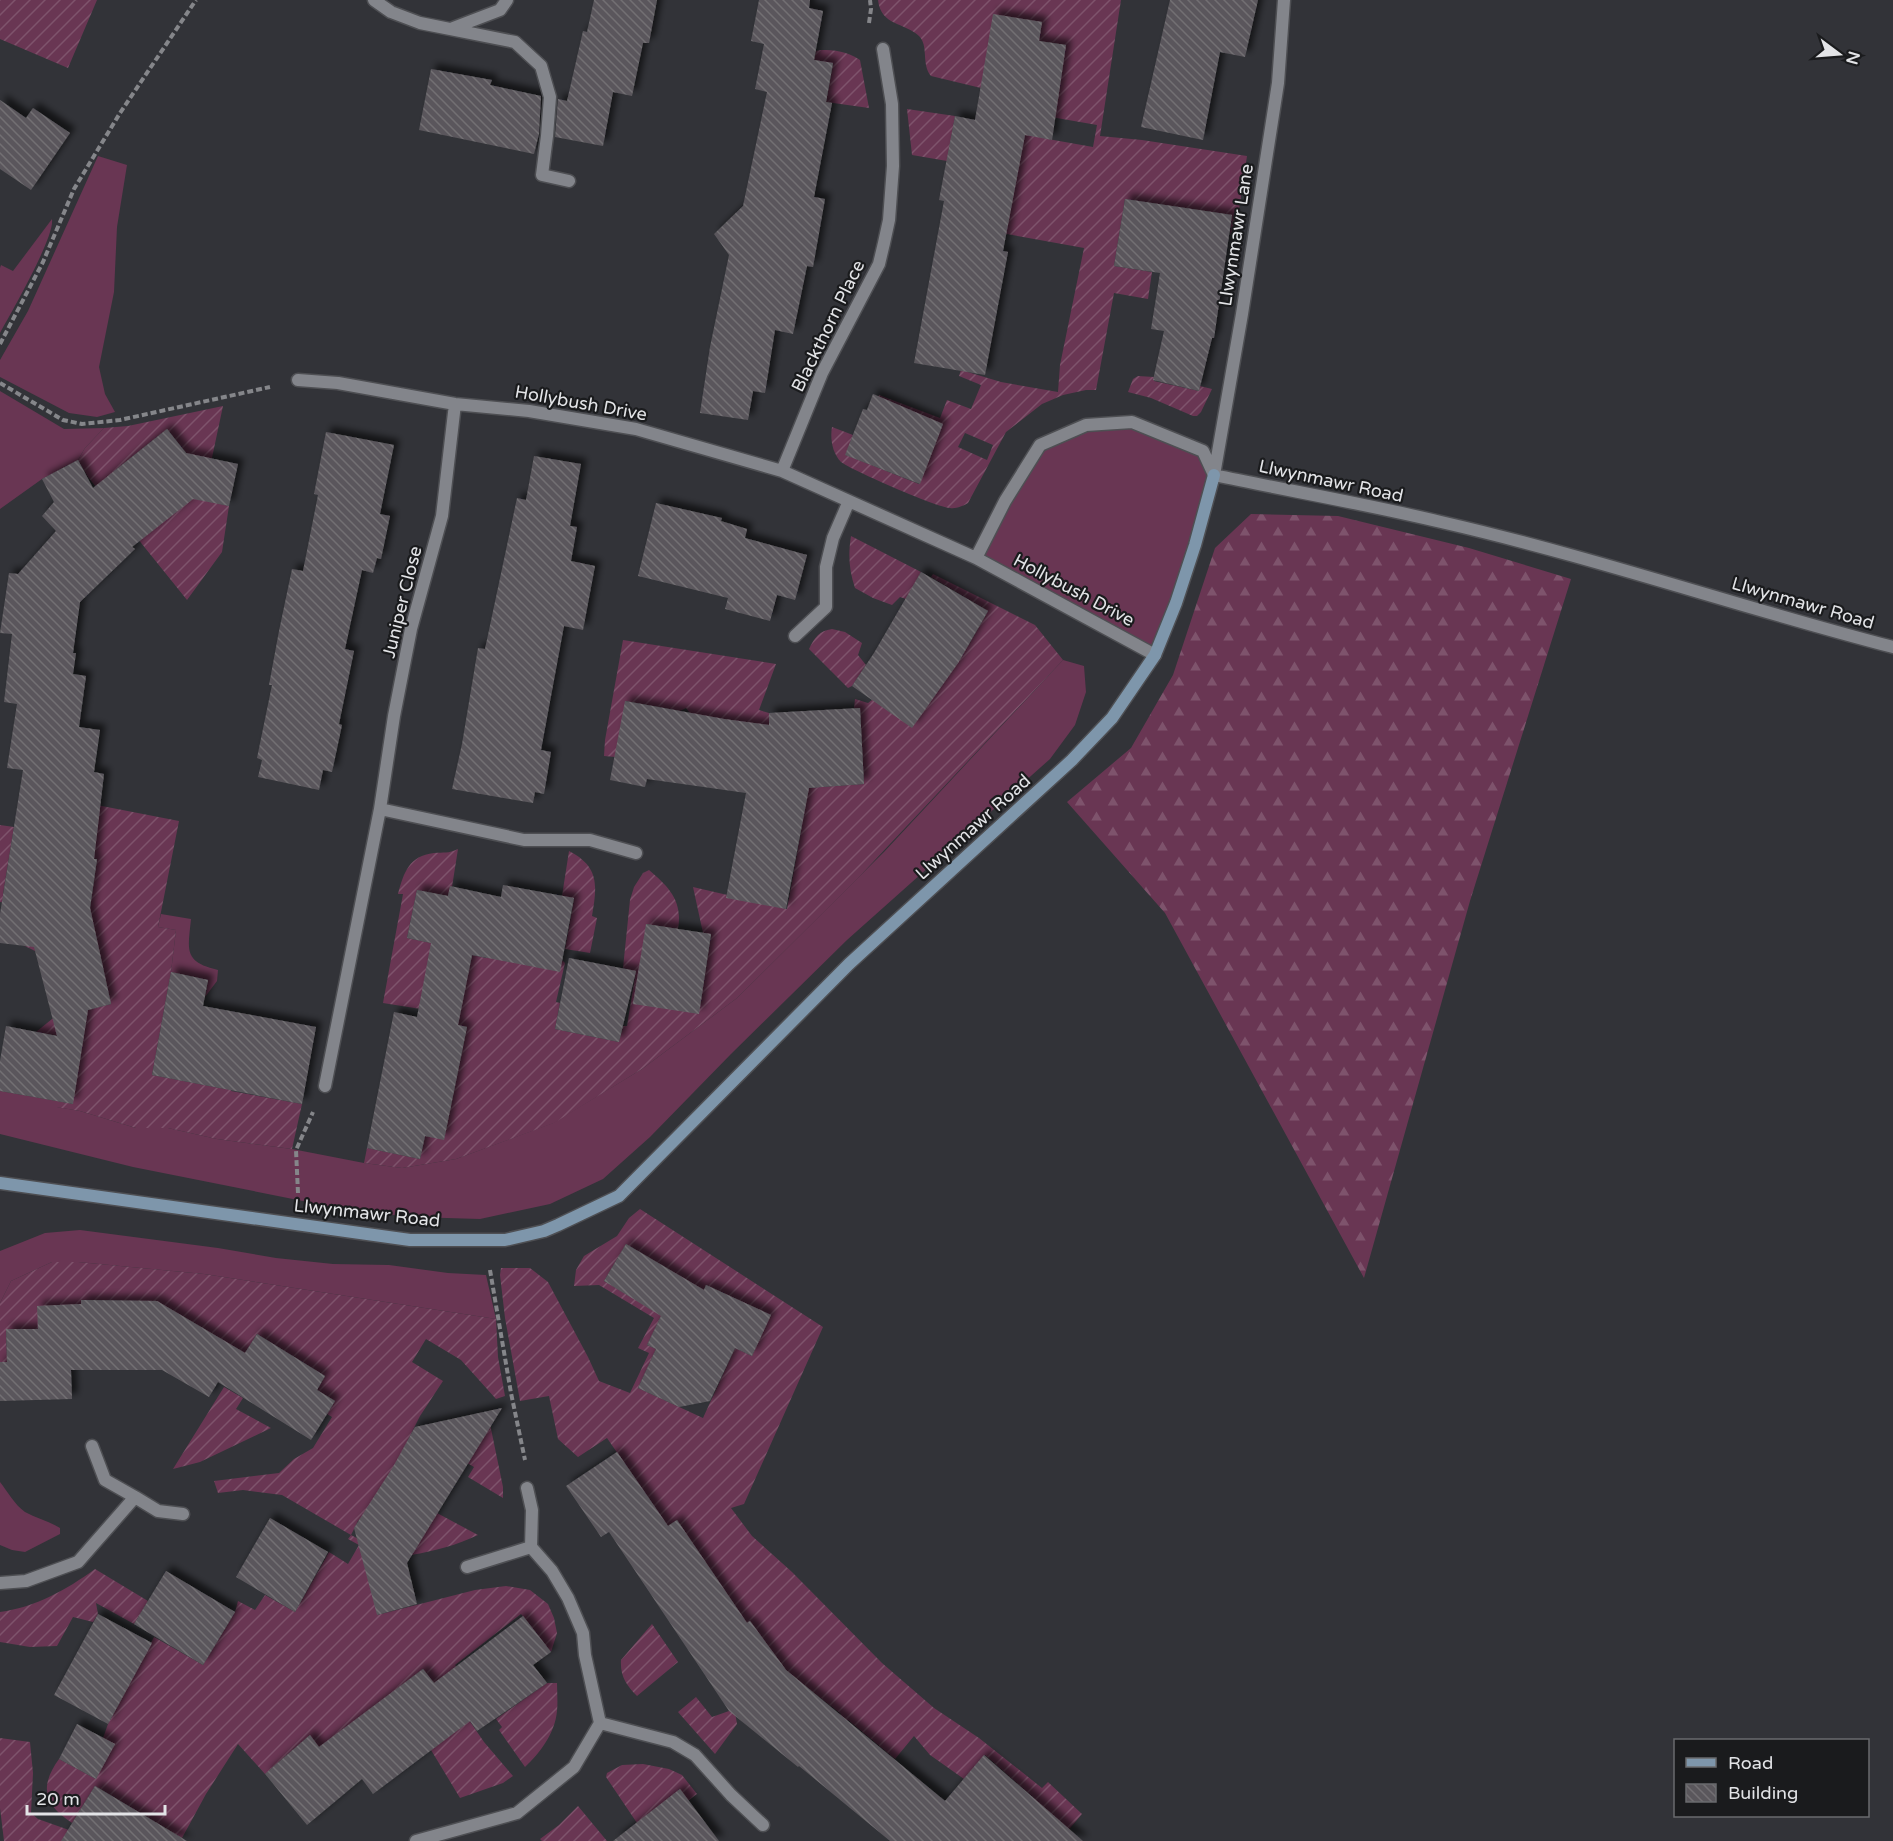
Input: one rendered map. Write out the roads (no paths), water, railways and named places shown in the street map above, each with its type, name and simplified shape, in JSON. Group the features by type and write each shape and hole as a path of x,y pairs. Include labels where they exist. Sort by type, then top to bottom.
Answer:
{"street":[{"path":"374,0 391,12 420,23 515,42 541,66 550,97 542,175 569,181"},
{"path":"452,28 500,10 507,0"},
{"name":"Llwynmawr Lane","path":"1214,475 1278,83 1284,0"},
{"name":"Blackthorn Place","path":"782,471 822,373 879,264 889,220 893,166 892,104 883,49"},
{"name":"Hollybush Drive","path":"298,380 338,383 455,404 529,411 636,429 782,471 976,558 1155,655"},
{"name":"Juniper Close","path":"325,1086 380,809 394,716 411,629 442,516 455,404"},
{"path":"976,558 1005,501 1040,446 1086,425 1132,422 1203,451 1214,475"},
{"name":"Llwynmawr Road","path":"0,1183 410,1240 505,1240 558,1226 619,1196 849,964 1072,760 1112,718 1155,655 1176,603 1214,475 1441,522 1642,575 1833,632 1893,647"},
{"path":"795,636 826,607 826,567 833,538 849,501"},
{"path":"380,809 524,840 590,840 636,853"},
{"path":"92,1446 105,1480 158,1511 183,1514"},
{"path":"416,1841 517,1813 574,1767 600,1723 585,1655 583,1633 563,1589 552,1571 531,1547 532,1510 527,1488"},
{"path":"0,1583 26,1581 78,1562 135,1497"},
{"path":"467,1567 531,1547"},
{"path":"600,1723 673,1742 695,1755 730,1795 762,1825"}]}
